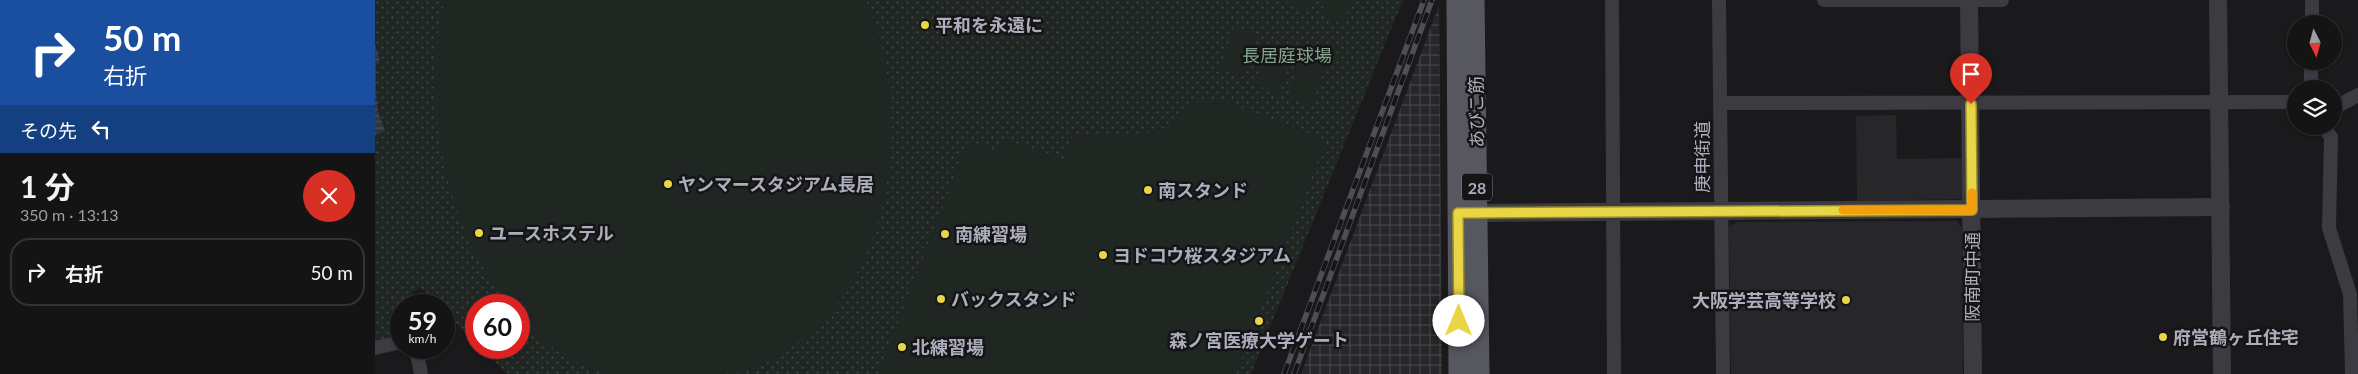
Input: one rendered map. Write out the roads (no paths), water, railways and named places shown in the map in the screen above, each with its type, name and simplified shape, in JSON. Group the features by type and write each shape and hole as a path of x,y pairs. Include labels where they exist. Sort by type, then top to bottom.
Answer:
{"main road":[{"name":"あびこ筋","path":"1457,0 1468,213 1479,374"},
{"name":"あびこ筋","path":"1459,374 1468,213 1474,0"}],"street":[{"path":"1612,0 1615,374"},
{"name":"庚申街道","path":"1719,0 1723,374"},
{"path":"1824,0 2002,0"},
{"name":"阪南町中通","path":"1969,0 1973,374"},
{"path":"2218,0 2222,374"},
{"path":"2312,0 2312,15"},
{"path":"2342,104 2358,96"},
{"path":"1721,103 2287,102"},
{"path":"2330,135 2329,228 2350,294 2352,374"},
{"path":"1468,213 2221,207"},
{"path":"375,348 390,345"},
{"path":"418,359 421,374"}],"railway":[{"path":"1284,374 1424,0"},
{"path":"1294,374 1432,0"}],"place":[{"name":"平和を永遠に","path":"925,25"},
{"name":"ヤンマースタジアム長居","path":"668,184"},
{"name":"南スタンド","path":"1148,190"},
{"name":"ユースホステル","path":"479,233"},
{"name":"南練習場","path":"945,234"},
{"name":"ヨドコウ桜スタジアム","path":"1103,255"},
{"name":"バックスタンド","path":"941,299"},
{"name":"大阪学芸高等学校","path":"1846,300"},
{"name":"森ノ宮医療大学ゲート","path":"1259,321"},
{"name":"府営鶴ヶ丘住宅","path":"2163,337"},
{"name":"北練習場","path":"902,347"}],"park label":[{"name":"長居庭球場","path":"1287,55"}]}
